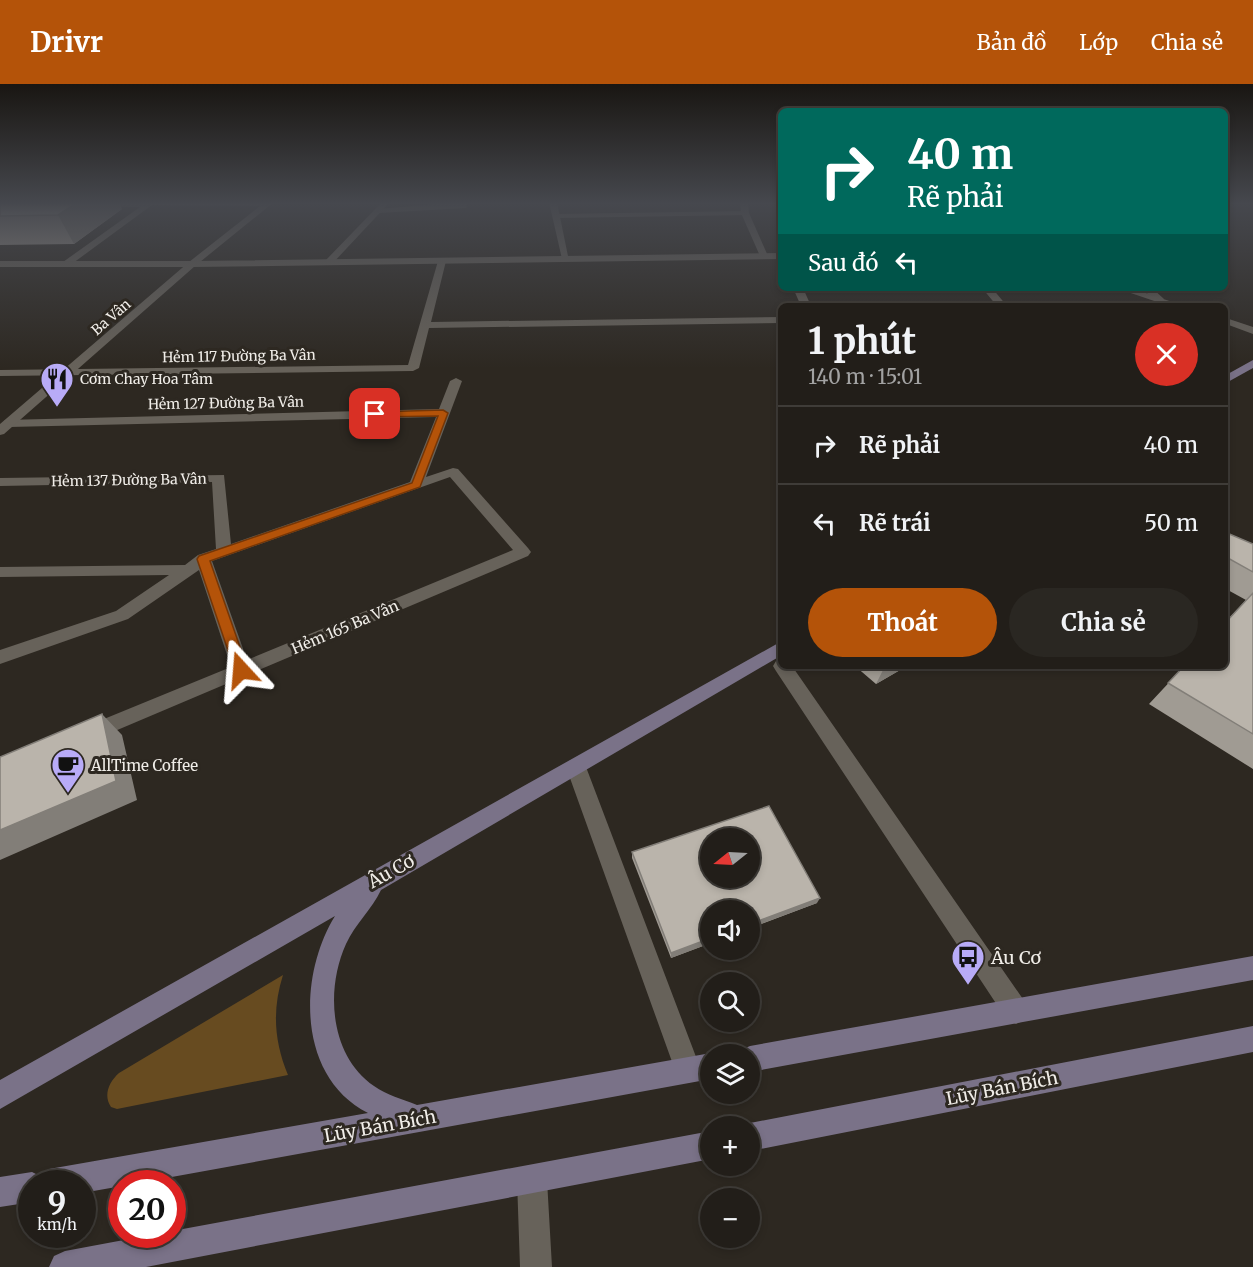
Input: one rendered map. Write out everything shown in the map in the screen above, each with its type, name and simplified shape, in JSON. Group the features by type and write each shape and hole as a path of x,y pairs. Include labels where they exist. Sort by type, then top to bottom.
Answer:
{"main road":[{"path":"1228,379 1253,363"},
{"name":"Âu Cơ","path":"0,1095 378,878 576,767 778,659"},
{"path":"378,878 349,915 334,943 324,974 321,1006 326,1041 341,1072 363,1095 418,1119"},
{"path":"760,1057 1253,968"},
{"name":"Lũy Bán Bích","path":"760,1135 1253,1039"},
{"name":"Lũy Bán Bích","path":"96,1176 700,1068"},
{"path":"65,1267 700,1147"},
{"path":"0,1192 18,1189"}],"street":[{"path":"66,264 75,257"},
{"name":"Ba Vân","path":"4,427 201,257"},
{"path":"329,262 334,257"},
{"path":"0,264 192,264 684,257"},
{"path":"442,261 424,325 778,320"},
{"path":"990,291 1000,303"},
{"path":"1131,291 1170,303"},
{"path":"1150,291 1159,299"},
{"path":"1228,322 1253,331"},
{"name":"Hẻm 117 Đường Ba Vân","path":"0,373 413,368 424,325"},
{"path":"0,657 122,615 203,559 416,485 456,381"},
{"name":"Hẻm 127 Đường Ba Vân","path":"4,427 443,413"},
{"name":"Hẻm 165 Ba Vân","path":"77,739 523,552 453,472 416,485"},
{"name":"Hẻm 137 Đường Ba Vân","path":"0,482 219,478 224,551"},
{"path":"203,559 241,670"},
{"path":"0,573 188,570"},
{"path":"786,669 1016,1011"},
{"path":"576,767 700,1068"},
{"path":"532,1180 536,1267"}],"shaded area":[{"path":"283,975 277,1001 276,1025 277,1038 288,1075 117,1109 111,1107 107,1093 112,1080 119,1073"}],"building":[{"path":"1228,533 1253,544 1253,572 1228,558"},
{"path":"1253,593 1253,734 1168,683 1181,669 1228,669 1228,620"},
{"path":"102,714 116,781 0,830 0,757"},
{"path":"769,806 820,898 760,920 760,900 700,900 700,942 671,953 632,852 700,829 700,888 760,888 760,828 703,828"}],"place":[{"name":"Cơm Chay Hoa Tâm","path":"57,408"},
{"name":"AllTime Coffee","path":"68,794"},
{"name":"Âu Cơ","path":"968,986"}],"route":[{"path":"241,670 203,559 416,485 443,413 375,414"}]}
